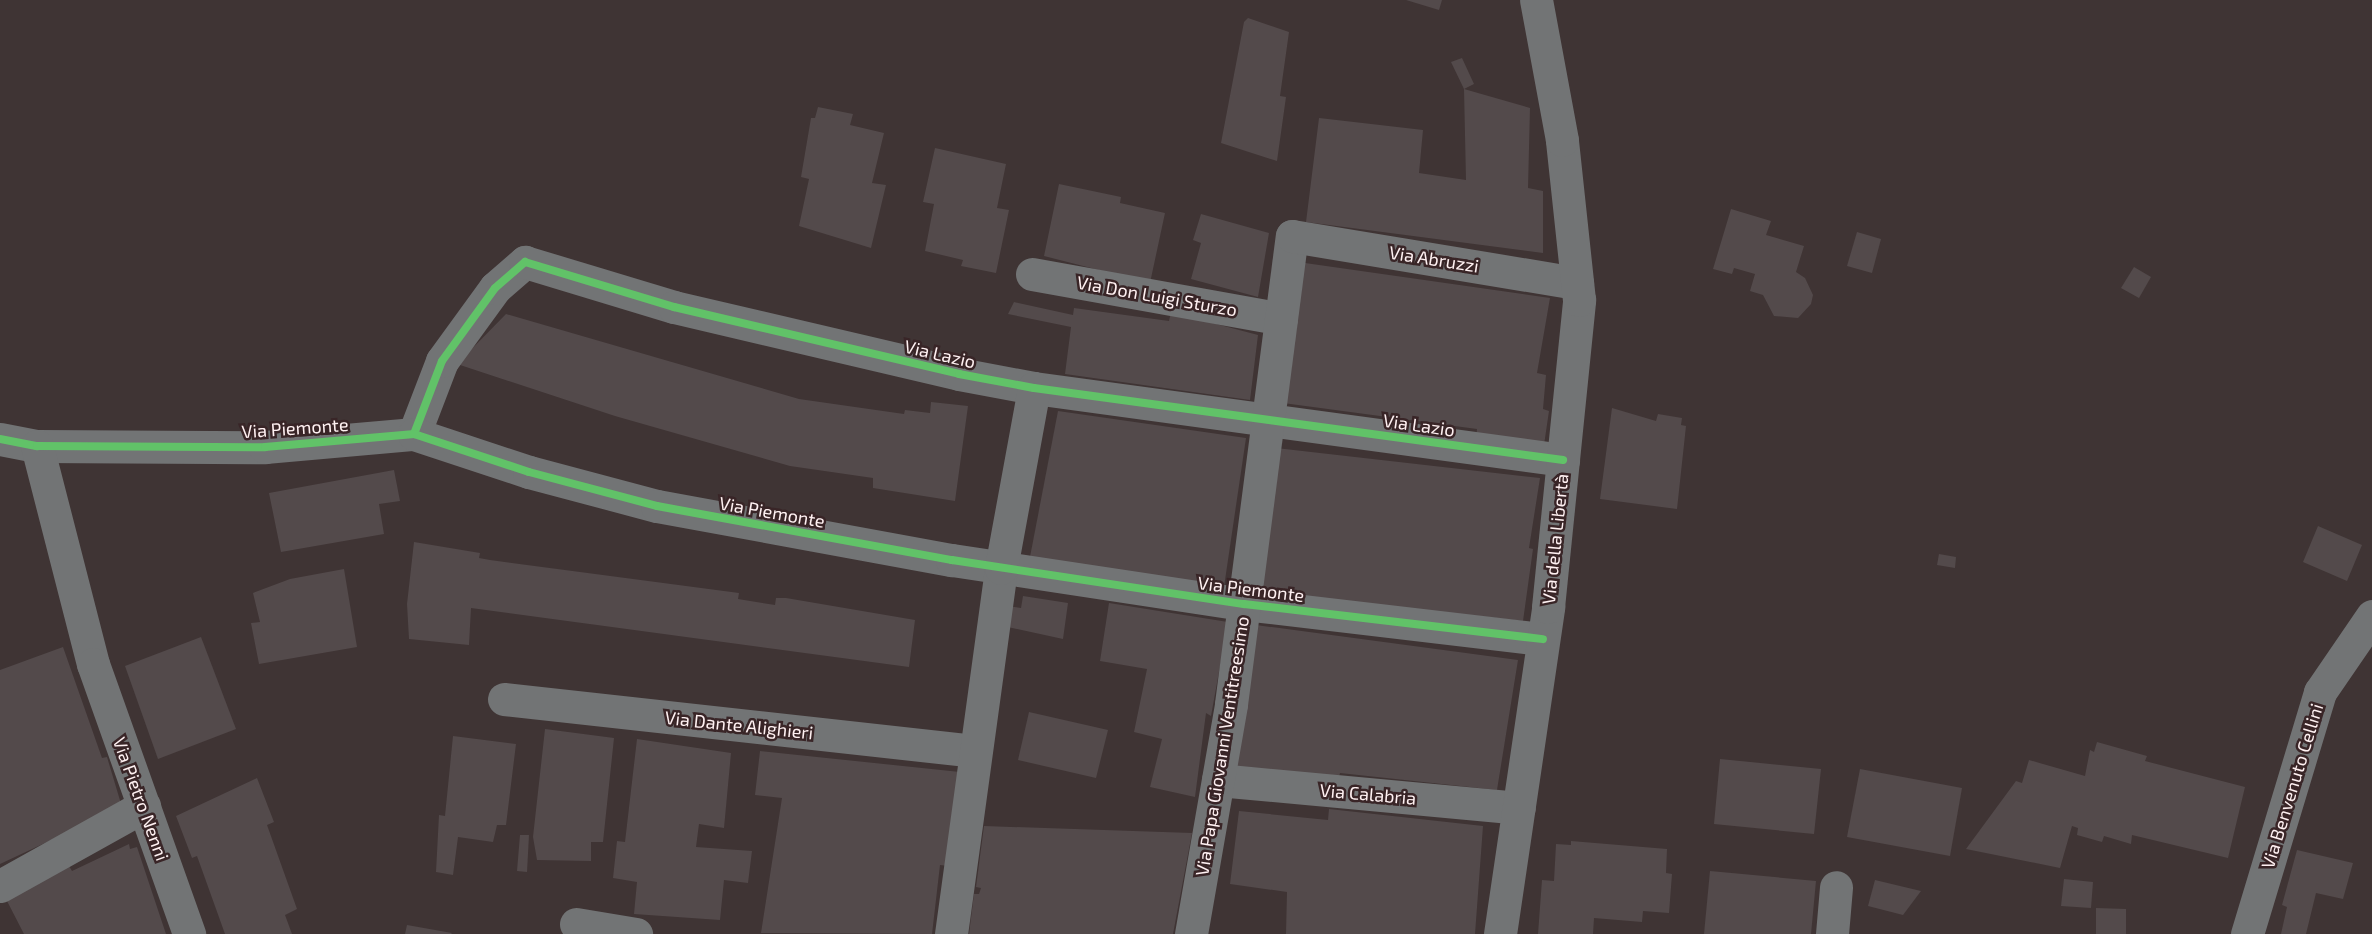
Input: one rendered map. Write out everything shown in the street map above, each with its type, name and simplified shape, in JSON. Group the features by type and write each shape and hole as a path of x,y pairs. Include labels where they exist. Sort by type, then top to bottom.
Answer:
{"street":[{"name":"Via della Libertà","path":"1500,934 1543,639 1579,300 1562,140 1536,0"},
{"name":"Via Abruzzi","path":"1292,236 1577,283"},
{"name":"Via Papa Giovanni Ventitreesimo","path":"1191,934 1218,780 1244,604 1292,236"},
{"name":"Via Lazio","path":"414,434 442,361 495,288 525,262 674,307 959,374 1034,388 1563,460"},
{"name":"Via Don Luigi Sturzo","path":"1032,274 1281,319"},
{"path":"951,934 974,751 1001,568 1034,388"},
{"name":"Via Piemonte","path":"0,439 37,446 265,447 414,434 529,472 657,506 1001,568 1244,604 1543,639"},
{"name":"Via Pietro Nenni","path":"37,446 93,664 189,934"},
{"name":"Via Benvenuto Cellini","path":"2247,934 2320,692 2372,616"},
{"name":"Via Dante Alighieri","path":"504,699 974,751"},
{"name":"Via Calabria","path":"1218,780 1519,808"},
{"path":"0,886 144,806"},
{"path":"1832,934 1836,887"},
{"path":"576,924 636,934"}],"building":[{"path":"1406,0 1442,0 1439,10"},
{"path":"1248,18 1289,32 1280,96 1286,97 1277,161 1221,143 1244,22"},
{"path":"1462,58 1474,84 1464,89 1451,62"},
{"path":"1464,89 1530,108 1528,188 1543,191 1543,253 1306,222 1319,118 1423,130 1419,173 1466,180"},
{"path":"818,107 853,114 850,125 884,133 872,183 886,185 871,248 799,226 809,179 801,177 811,118 815,118"},
{"path":"935,148 1006,164 997,208 1009,210 996,273 961,266 963,260 925,251 934,204 923,202"},
{"path":"1059,184 1121,197 1120,203 1165,213 1150,283 1044,256"},
{"path":"1731,209 1771,221 1766,235 1804,246 1796,272 1805,278 1813,295 1811,304 1798,318 1774,316 1763,295 1750,291 1755,274 1734,268 1732,274 1713,269"},
{"path":"1201,214 1269,233 1258,297 1191,279 1201,243 1193,240"},
{"path":"1857,232 1881,239 1872,273 1847,266"},
{"path":"1298,262 1550,298 1537,373 1546,375 1543,409 1549,411 1544,445 1476,437 1477,429 1283,403"},
{"path":"2134,267 2151,277 2139,298 2121,288"},
{"path":"1014,302 1073,315 1074,308 1169,321 1171,312 1258,335 1250,400 1065,374 1071,327 1008,314"},
{"path":"506,314 799,399 904,414 905,410 930,413 931,402 968,406 955,501 873,488 873,478 790,466 615,416 457,364"},
{"path":"1612,408 1656,421 1658,414 1682,418 1681,425 1686,426 1677,509 1600,499"},
{"path":"1058,411 1246,438 1224,587 1030,557"},
{"path":"1276,448 1540,478 1529,548 1533,549 1523,621 1260,592"},
{"path":"394,470 400,501 379,504 384,534 281,552 269,493"},
{"path":"2318,526 2362,545 2347,581 2303,562"},
{"path":"414,542 480,553 479,558 490,560 739,593 738,599 775,605 776,598 786,598 915,620 909,667 471,608 469,645 409,639 407,604"},
{"path":"1939,554 1956,557 1955,568 1937,565"},
{"path":"344,569 357,647 259,664 251,623 260,622 253,593 290,579"},
{"path":"1023,596 1068,603 1063,639 1003,626 1007,606 1021,608"},
{"path":"1109,603 1228,622 1211,716 1206,713 1195,797 1150,787 1162,739 1134,732 1147,669 1100,661"},
{"path":"1256,625 1518,660 1497,790 1340,773 1339,777 1236,768"},
{"path":"201,637 236,729 158,759 125,666"},
{"path":"63,647 102,758 107,757 122,807 0,864 0,670"},
{"path":"1029,712 1108,730 1096,778 1018,760"},
{"path":"545,729 614,738 603,842 591,842 591,861 537,860 533,837"},
{"path":"453,736 516,744 506,825 497,825 493,842 458,837 453,875 436,872 439,815 445,816"},
{"path":"637,739 731,753 724,828 699,824 696,847 752,851 748,883 724,880 720,920 634,914 637,882 613,878 617,841 625,842"},
{"path":"2097,742 2147,756 2145,761 2245,787 2228,858 2132,835 2131,844 2104,836 2102,842 2077,835 2078,828 2072,826 2060,868 1966,849 2016,781 2022,783 2029,760 2085,776 2090,750 2094,752"},
{"path":"760,751 960,772 948,866 940,865 932,934 761,933 782,798 755,795"},
{"path":"1720,759 1821,769 1814,834 1714,824"},
{"path":"1860,769 1962,788 1950,856 1847,837"},
{"path":"257,778 274,822 267,825 297,909 285,915 292,934 225,934 197,856 192,858 176,816"},
{"path":"1329,809 1483,826 1475,934 1286,934 1287,892 1230,884 1239,811 1328,820"},
{"path":"984,826 1192,833 1173,934 969,934 974,894 979,894 981,888 976,887"},
{"path":"520,835 529,835 527,872 517,871"},
{"path":"1571,841 1667,849 1666,873 1672,874 1669,913 1643,911 1642,922 1594,918 1593,934 1538,934 1542,880 1554,881 1556,844 1571,845"},
{"path":"129,844 130,849 137,847 166,934 24,934 7,901 69,866 72,871"},
{"path":"2297,850 2353,863 2343,899 2316,893 2306,934 2281,934 2287,907 2282,905"},
{"path":"1710,871 1816,881 1811,934 1704,934"},
{"path":"2064,879 2093,882 2091,908 2061,906"},
{"path":"1875,880 1921,891 1903,915 1868,906"},
{"path":"2096,908 2126,909 2126,934 2096,934"},
{"path":"407,925 452,933 405,934"}],"cycle path":[{"path":"414,434 442,361 495,288 525,262 674,307 959,374 1034,388 1563,460"},
{"path":"0,439 37,446 265,447 414,434 529,472 657,506 952,560 1244,604 1543,639"}]}
